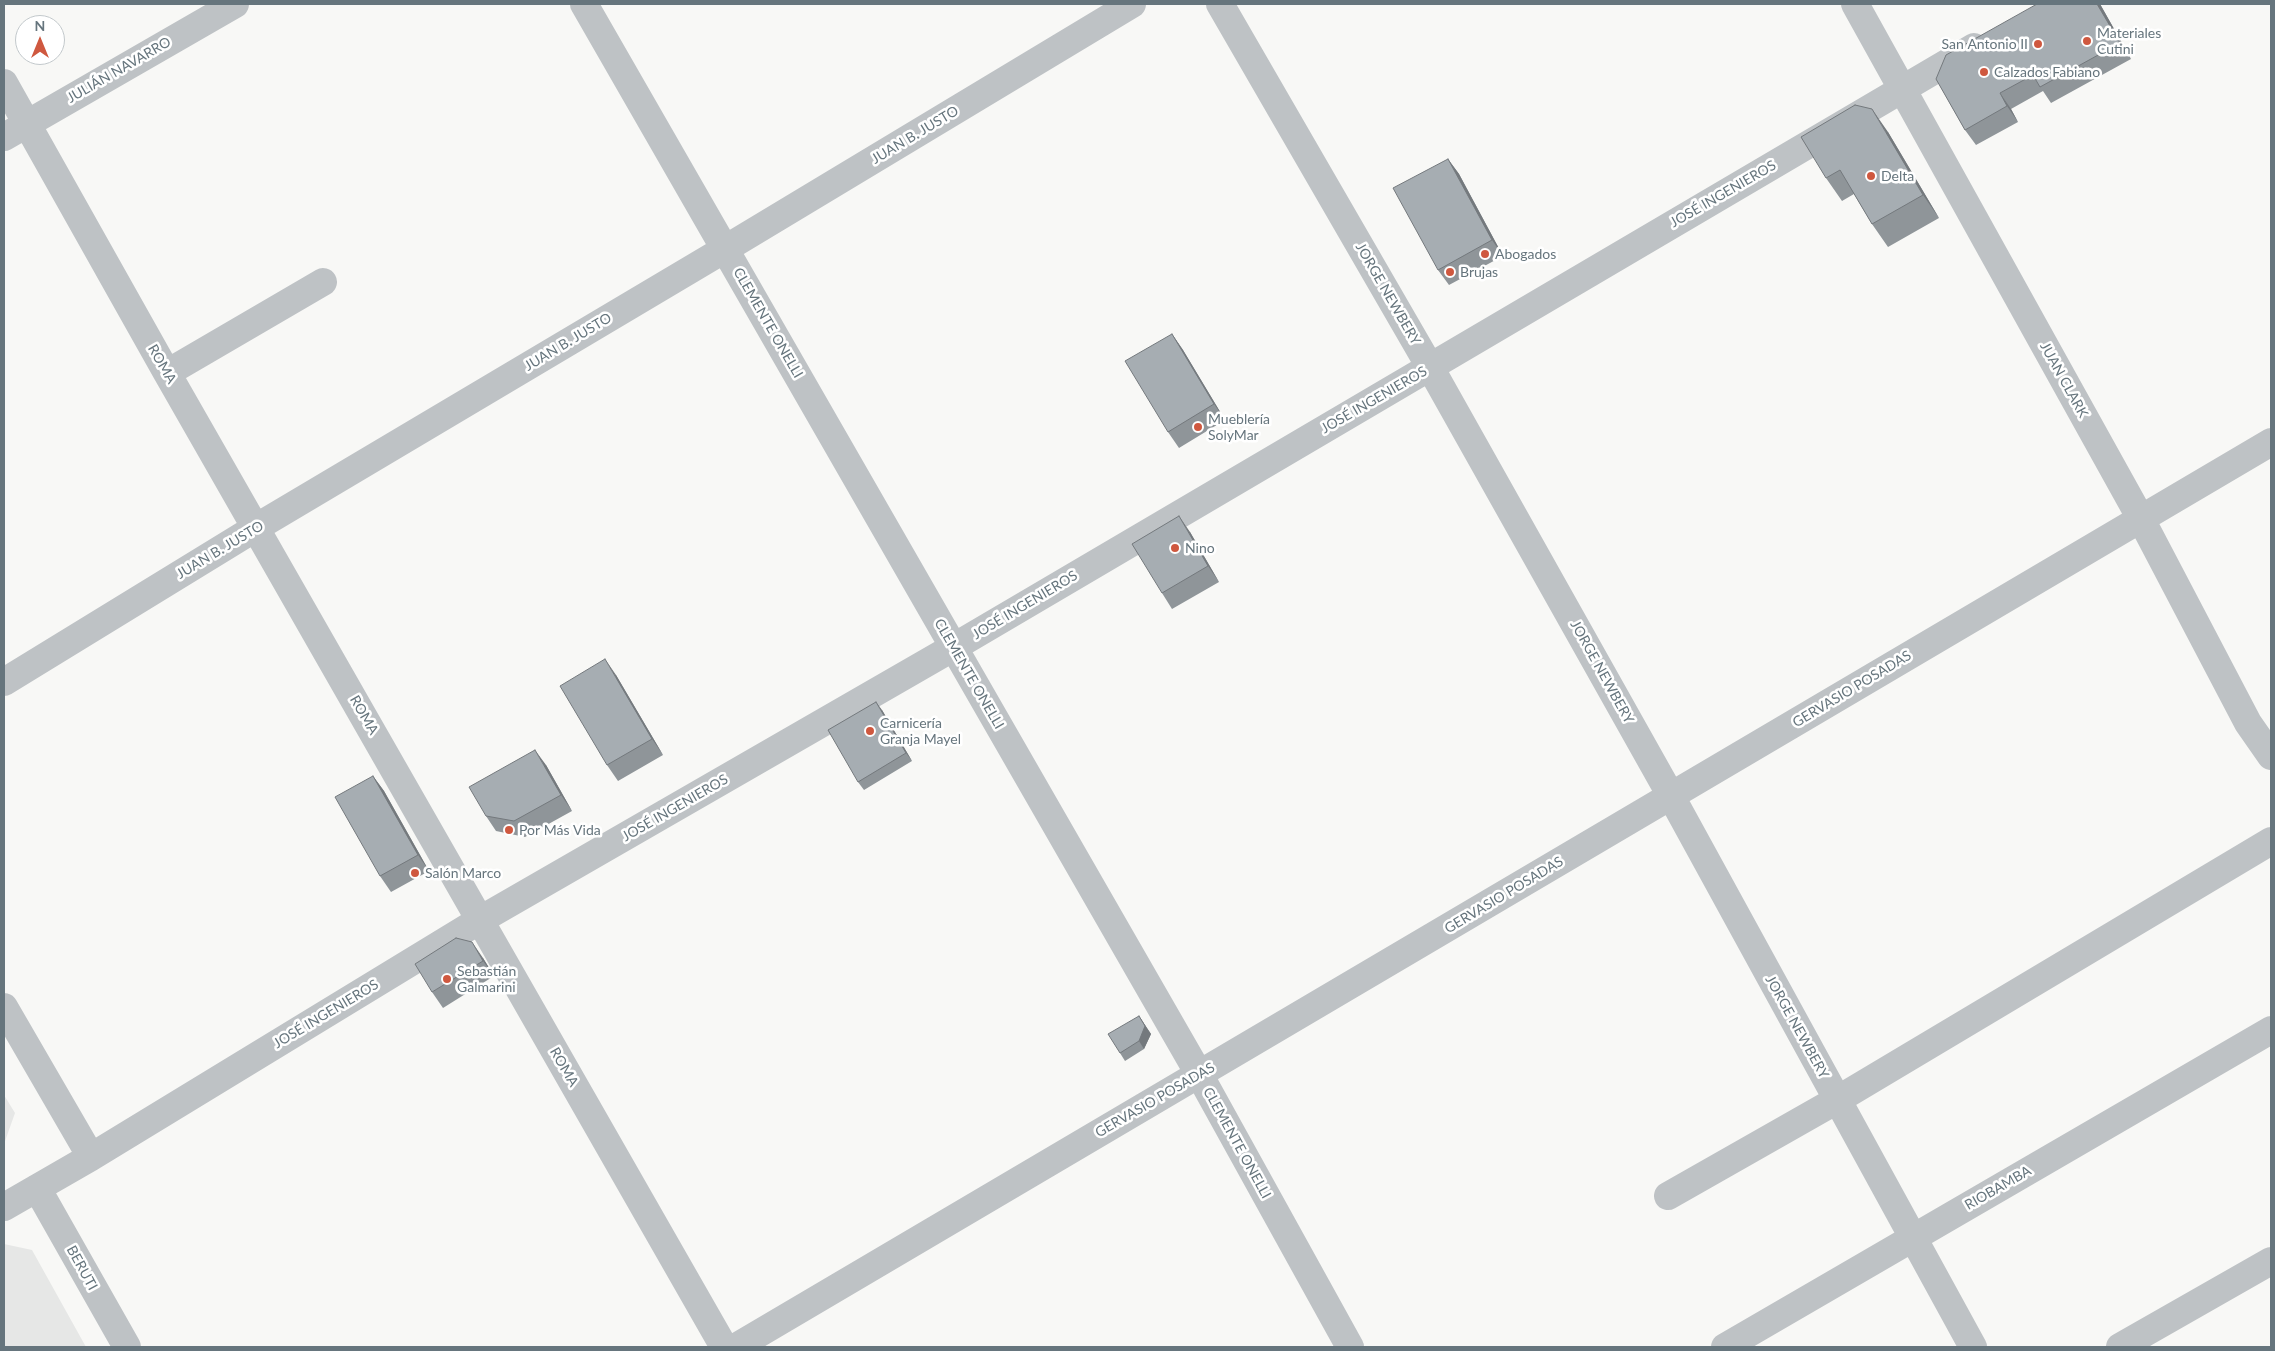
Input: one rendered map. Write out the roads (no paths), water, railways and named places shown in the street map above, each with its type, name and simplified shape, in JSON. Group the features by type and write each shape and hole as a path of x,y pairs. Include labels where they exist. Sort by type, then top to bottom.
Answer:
{"street":[{"name":"JULIÁN NAVARRO","path":"4,137 235,4"},
{"name":"CLEMENTE ONELLI","path":"584,4 1199,1074 1350,1347"},
{"name":"JUAN B. JUSTO","path":"4,682 256,527 725,249 1132,4"},
{"name":"JORGE NEWBERY","path":"1220,4 1430,367 1671,796 1973,1347"},
{"name":"JUAN CLARK","path":"1855,4 2141,519 2248,723 2271,756"},
{"name":"JOSÉ INGENIEROS","path":"4,1207 91,1157 480,920 954,647 1997,33"},
{"name":"ROMA","path":"4,83 167,373 724,1347"},
{"path":"167,373 323,282"},
{"name":"GERVASIO POSADAS","path":"736,1347 2271,442"},
{"path":"1668,1196 1837,1100 2271,841"},
{"path":"4,1007 91,1157"},
{"name":"RIOBAMBA","path":"1725,1347 2271,1030"},
{"name":"BERUTI","path":"37,1188 127,1347"},
{"path":"2120,1347 2271,1260"}],"place":[{"name":"Materiales Cutini","path":"2087,41"},
{"name":"San Antonio II","path":"2038,44"},
{"name":"Calzados Fabiano","path":"1984,72"},
{"name":"Delta","path":"1871,176"},
{"name":"Abogados","path":"1485,254"},
{"name":"Brujas","path":"1450,272"},
{"name":"Mueblería SolyMar","path":"1198,427"},
{"name":"Nino","path":"1175,548"},
{"name":"Carnicería Granja Mayel","path":"870,731"},
{"name":"Por Más Vida","path":"509,830"},
{"name":"Salón Marco","path":"415,873"},
{"name":"Sebastián Galmarini","path":"447,979"}]}
